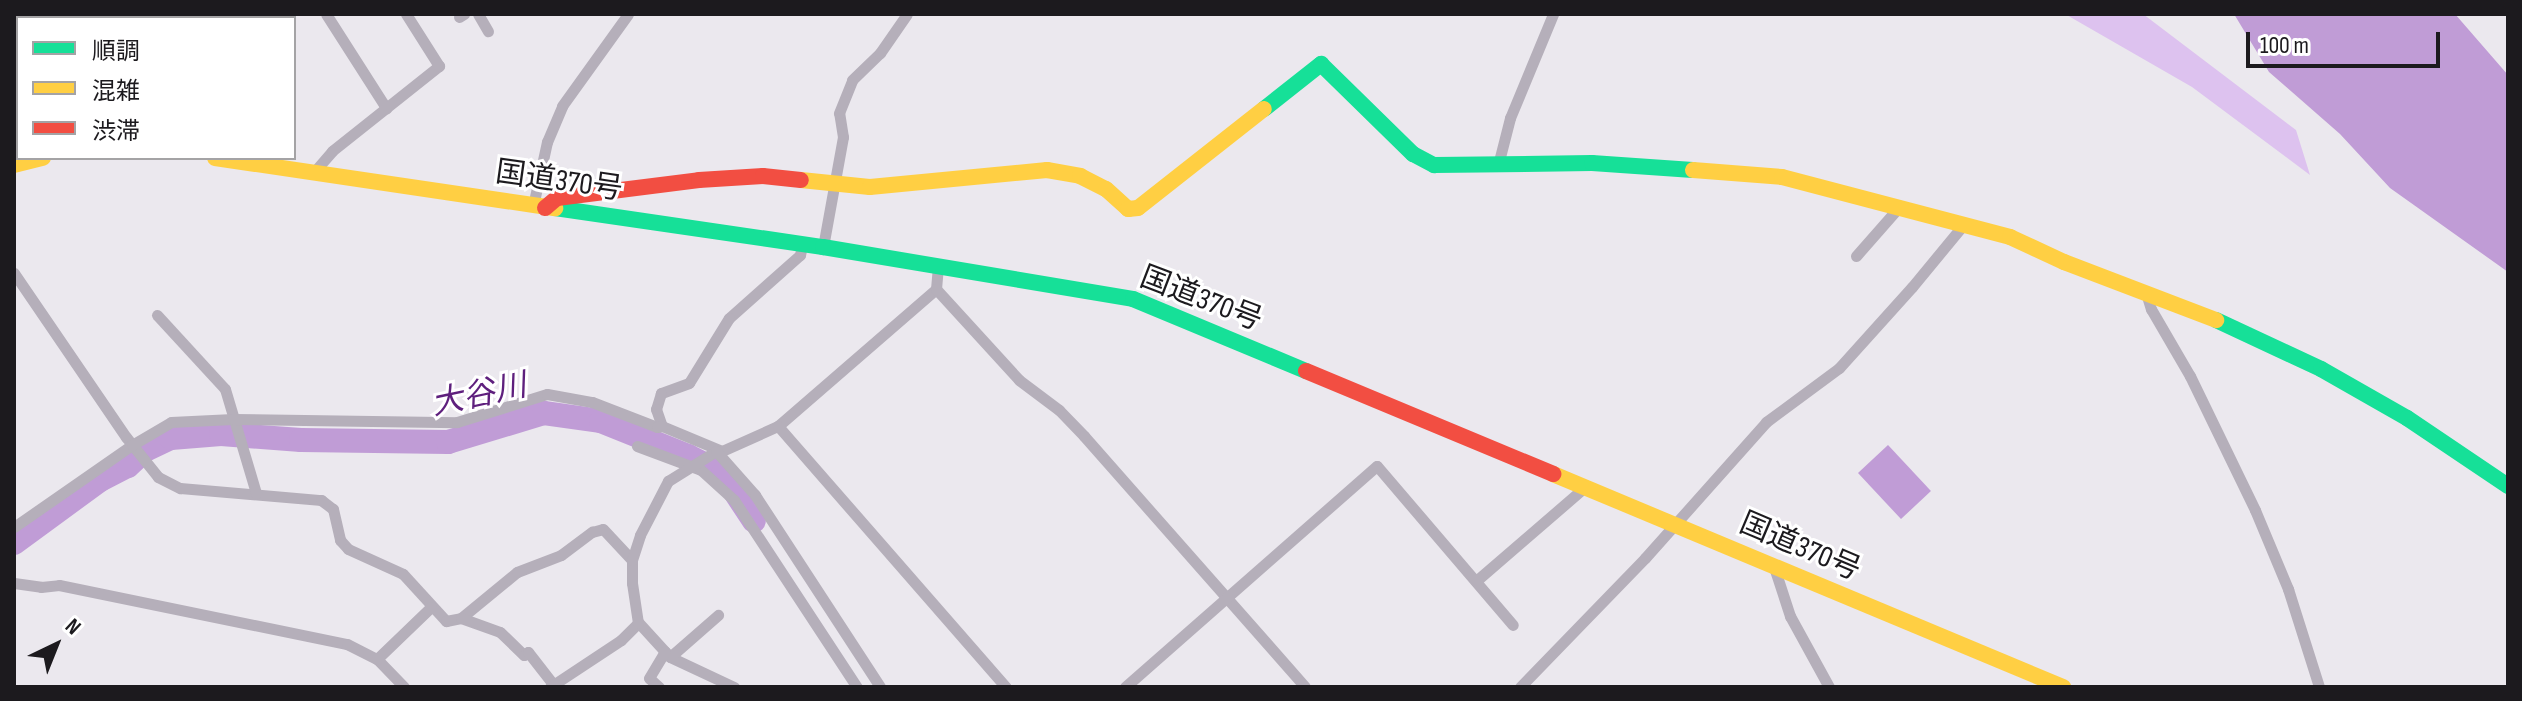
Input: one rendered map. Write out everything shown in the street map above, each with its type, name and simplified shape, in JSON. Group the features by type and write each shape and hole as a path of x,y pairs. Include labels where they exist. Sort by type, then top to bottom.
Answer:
{"main road":[{"path":"539,207 557,198 699,180 763,176 870,187 1062,171 1106,189 1128,209 1138,208 1321,64 1423,162 1434,165 1592,163 1782,177 2010,237 2214,319 2321,369 2407,418 2508,486"},
{"path":"14,165 35,160"},
{"name":"国道370号","path":"229,160 823,247 1133,299 2063,687"}],"street":[{"path":"326,14 386,108"},
{"path":"314,172 332,151 439,66 406,14"},
{"path":"478,14 488,31"},
{"path":"539,207 547,142 562,106 628,14"},
{"path":"823,247 843,137 839,113 852,80 880,53 907,14"},
{"path":"1498,165 1510,118 1553,14"},
{"path":"1856,256 1900,206"},
{"path":"1520,687 1766,422 1839,368 1964,224"},
{"path":"662,426 656,409 661,393 689,383 729,318 800,255 802,245"},
{"path":"734,687 668,654 638,622 632,560 640,535 668,481 714,454 778,426 936,289 938,267"},
{"path":"14,273 132,445 158,477 180,488 321,500 333,509 340,540 348,549 403,574 446,621 461,618 517,572 561,555 592,532 603,529 632,560"},
{"path":"936,289 1019,380 1059,410 1084,436 1305,687"},
{"path":"2146,293 2151,309 2190,376 2255,510 2288,589 2319,687"},
{"path":"157,315 225,389 232,403 233,419 256,493"},
{"path":"14,527 132,445 171,422 233,419 457,422 547,394 592,402 657,427 662,426 714,454 755,495 880,687"},
{"path":"778,426 1006,687"},
{"path":"637,446 697,465 734,500 857,687"},
{"path":"1125,687 1377,466 1513,625"},
{"path":"1476,581 1585,487"},
{"path":"1774,566 1796,630 1829,687"},
{"path":"14,583 41,587 59,585 347,644 377,659 404,687"},
{"path":"377,659 431,607"},
{"path":"659,687 649,678 668,654 718,615"},
{"path":"461,618 500,632 524,655 528,652 552,686 621,640 638,622"}],"shaded area":[{"path":"2065,14 2143,14 2296,130 2310,175 2192,87"},
{"path":"2234,14 2455,14 2508,75 2508,272 2390,188 2340,134 2269,72"},
{"path":"1888,445 1931,491 1901,519 1858,473"}],"waterway":[{"name":"大谷川","path":"14,543 100,480 128,466 145,450 171,438 221,434 301,440 448,442 544,413 601,421 688,456 723,474 754,521"}],"traffic: fast":[{"path":"1264,109 1321,64 1413,154 1434,165 1592,163 1693,170"},
{"path":"555,208 823,247 1133,299 1306,371"},
{"path":"2216,320 2321,369 2407,418 2508,486"}],"traffic: slow":[{"path":"801,180 870,187 1047,170 1080,176 1106,189 1128,209 1138,208 1264,109"},
{"path":"14,165 35,160"},
{"path":"229,160 555,208"},
{"path":"1693,170 1782,177 2010,237 2064,262 2216,320"},
{"path":"1553,474 2063,687"}],"traffic: jam":[{"path":"545,208 557,198 699,180 763,176 801,180"},
{"path":"1306,371 1553,474"}]}
